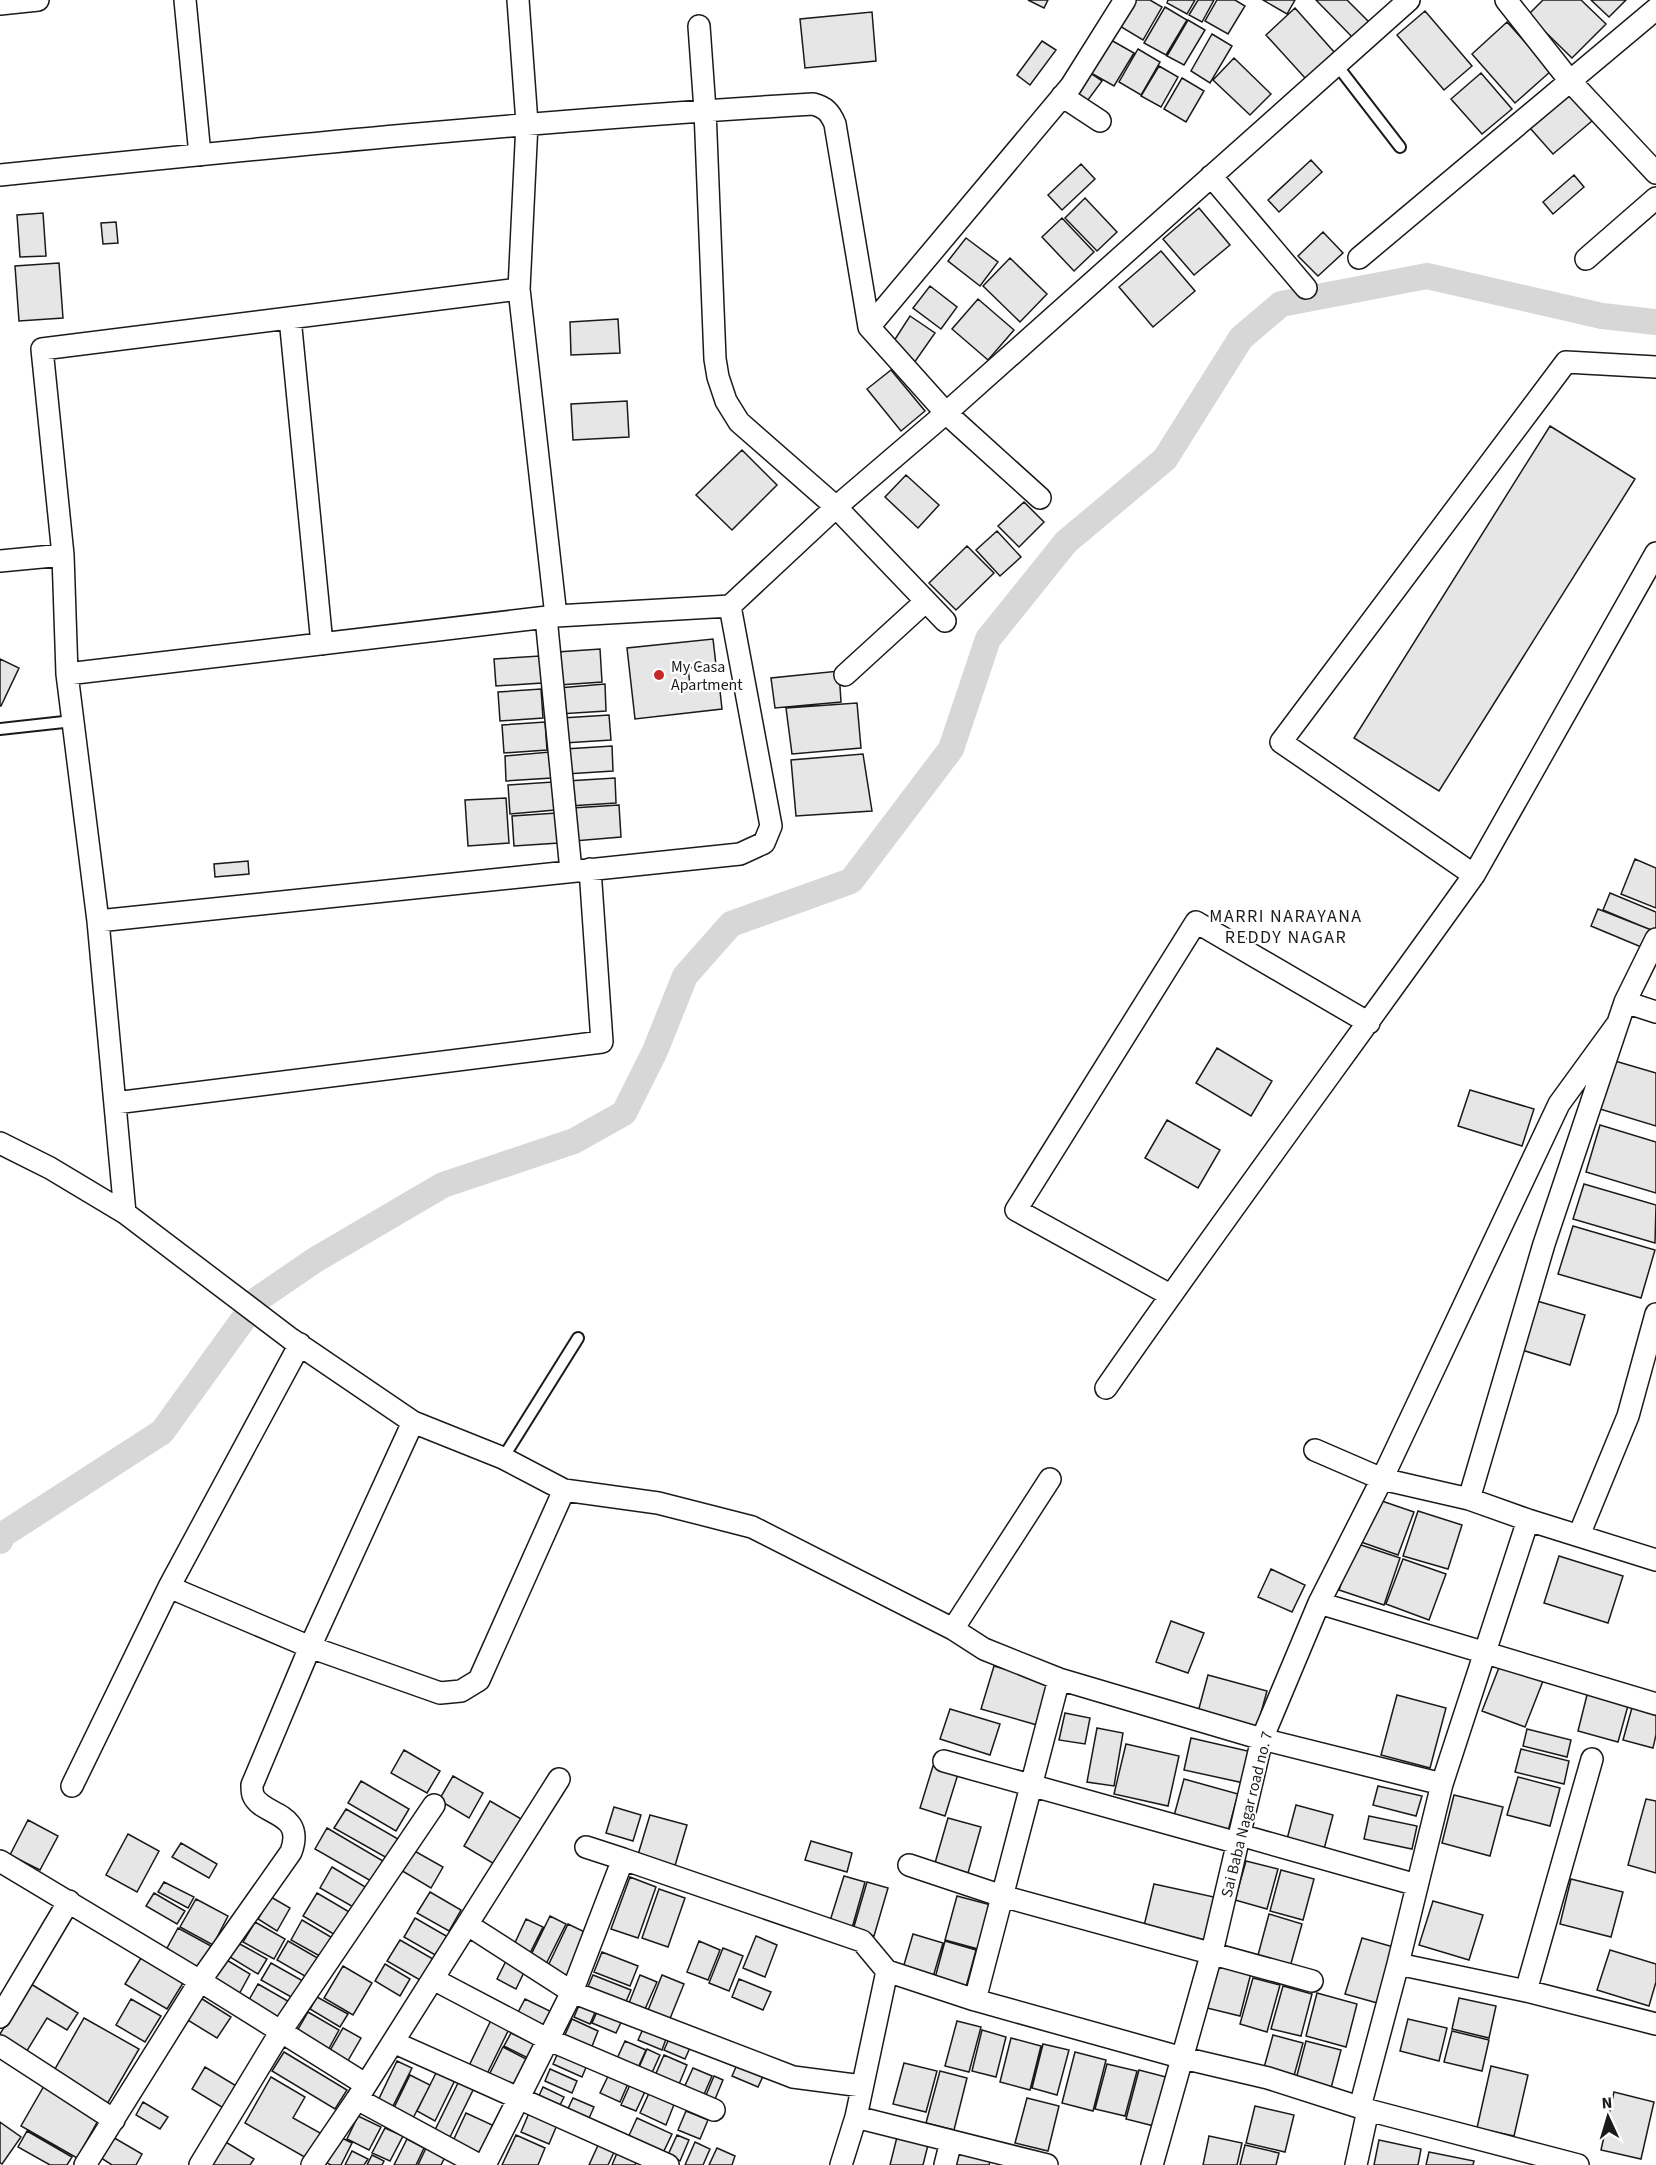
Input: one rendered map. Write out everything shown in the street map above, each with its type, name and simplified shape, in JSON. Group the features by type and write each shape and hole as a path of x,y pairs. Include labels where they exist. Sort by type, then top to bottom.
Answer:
{"street":[{"path":"0,4 38,0"},
{"path":"185,0 200,154"},
{"path":"115,1103 602,1042 551,616 519,289 527,123 518,0"},
{"path":"869,327 1071,86 1125,0"},
{"path":"67,674 551,616 730,606 836,507 946,413 1408,0"},
{"path":"1506,0 1570,81 1656,173"},
{"path":"1359,258 1656,9"},
{"path":"699,26 705,110 715,359 726,401 739,422 836,507 945,621"},
{"path":"1062,96 1100,121"},
{"path":"0,175 527,123 705,110 813,104 821,106 829,112 835,124 869,327 946,413 1040,498"},
{"path":"1211,176 1306,288"},
{"path":"1586,259 1656,198"},
{"path":"125,1213 98,921 67,674 63,555 42,349 519,289"},
{"path":"290,318 322,644"},
{"path":"1474,875 1281,742 1566,362 1656,367"},
{"path":"1106,1388 1170,1295 1474,875 1656,553"},
{"path":"0,561 63,555"},
{"path":"845,675 926,601"},
{"path":"98,921 740,854 764,843 771,826 730,606"},
{"path":"1170,1295 1016,1210 1196,922 1369,1023"},
{"path":"1469,1499 1544,1244 1625,1002 1656,939"},
{"path":"1625,1002 1656,1012"},
{"name":"Sai Baba Nagar road no. 7","path":"1152,2165 1212,1952 1262,1739 1319,1603 1382,1479 1559,1104 1618,1023"},
{"path":"0,1143 50,1168 125,1213 296,1341 413,1422 503,1458 564,1490 658,1503 752,1527 952,1629 984,1649 1059,1679 1262,1739 1443,1784"},
{"path":"1579,1535 1628,1416 1656,1314"},
{"path":"72,1786 169,1587 296,1341"},
{"path":"85,2165 201,1981 291,1852 294,1832 287,1821 253,1796 252,1785 310,1647 413,1422"},
{"path":"1315,1450 1382,1479 1469,1499 1527,1520 1656,1560"},
{"path":"952,1629 1050,1479"},
{"path":"169,1587 310,1647 440,1693 461,1691 479,1680 564,1490"},
{"path":"1356,2165 1364,2108 1443,1784 1527,1520"},
{"path":"1319,1603 1656,1704"},
{"path":"975,2000 1059,1679"},
{"path":"1526,1991 1592,1759"},
{"path":"944,1761 1417,1885"},
{"path":"315,2164 559,1779"},
{"path":"200,2165 281,2031 434,1805"},
{"path":"585,1847 862,1941 887,1971 975,2000 1183,2058 1268,2079 1364,2108 1497,2155 1578,2165"},
{"path":"485,2165 572,1992 623,1859"},
{"path":"0,1861 281,2031 361,2091 479,2165"},
{"path":"909,1865 1002,1896 1312,1981"},
{"path":"0,2017 69,1901"},
{"path":"468,1925 572,1992 793,2077 862,2086"},
{"path":"1398,1964 1526,1991 1656,2024"},
{"path":"841,2165 856,2117 887,1971"},
{"path":"433,1979 547,2039 714,2110"},
{"path":"393,2042 668,2165"},
{"path":"0,2046 114,2120"},
{"path":"856,2117 1047,2165"},
{"path":"945,2165 951,2141"}],"lane":[{"path":"1336,64 1400,147"},
{"path":"0,729 73,721"},
{"path":"503,1458 578,1338"}],"building":[{"path":"1028,0 1048,0 1044,8"},
{"path":"1132,0 1150,0 1162,7 1143,40 1118,25"},
{"path":"1168,0 1195,0 1187,14 1167,3"},
{"path":"1198,0 1214,0 1202,22 1189,15"},
{"path":"1217,0 1235,0 1245,6 1228,34 1205,21"},
{"path":"1263,0 1295,0 1287,14"},
{"path":"1316,0 1347,0 1372,25 1356,41"},
{"path":"1543,0 1581,0 1606,24 1572,58 1528,15"},
{"path":"1591,0 1626,0 1609,17"},
{"path":"1165,7 1187,20 1166,55 1144,43"},
{"path":"1295,8 1335,53 1306,79 1266,35"},
{"path":"1425,11 1472,66 1444,90 1397,35"},
{"path":"872,12 876,61 805,68 800,19"},
{"path":"1188,20 1205,30 1184,65 1167,56"},
{"path":"1507,22 1551,71 1515,103 1472,54"},
{"path":"1212,34 1232,46 1210,83 1191,71"},
{"path":"1111,40 1134,53 1114,86 1091,73"},
{"path":"1042,41 1056,50 1030,85 1017,75"},
{"path":"1138,49 1160,62 1141,95 1119,82"},
{"path":"1234,58 1271,94 1250,115 1213,80"},
{"path":"1159,66 1178,77 1161,107 1141,96"},
{"path":"1090,73 1102,81 1085,104 1073,96"},
{"path":"1481,73 1512,109 1482,134 1451,99"},
{"path":"1182,78 1204,91 1186,122 1164,109"},
{"path":"1569,94 1592,121 1553,154 1530,128"},
{"path":"1311,160 1322,172 1279,212 1268,200"},
{"path":"1081,164 1095,179 1062,210 1048,195"},
{"path":"1574,175 1584,187 1553,214 1543,202"},
{"path":"1085,198 1117,232 1097,251 1065,218"},
{"path":"1199,208 1230,245 1194,275 1163,239"},
{"path":"43,213 46,256 20,257 17,215"},
{"path":"1062,218 1094,252 1074,271 1042,237"},
{"path":"116,222 118,243 103,244 101,223"},
{"path":"1323,232 1343,253 1318,276 1298,256"},
{"path":"966,238 998,262 980,286 948,261"},
{"path":"1161,251 1195,291 1153,327 1119,287"},
{"path":"1010,258 1047,294 1020,322 983,286"},
{"path":"59,263 63,318 19,321 15,266"},
{"path":"930,286 957,307 941,329 913,308"},
{"path":"978,299 1014,330 988,360 952,329"},
{"path":"910,316 935,333 914,363 890,347"},
{"path":"618,319 620,353 571,355 570,322"},
{"path":"891,370 925,411 901,431 867,389"},
{"path":"627,401 629,437 573,440 571,404"},
{"path":"1550,426 1635,479 1439,791 1354,738"},
{"path":"742,450 777,485 732,530 696,495"},
{"path":"906,475 939,505 918,528 885,497"},
{"path":"1024,502 1044,522 1019,547 998,526"},
{"path":"997,531 1021,557 1000,576 976,550"},
{"path":"967,546 994,573 956,610 929,583"},
{"name":"My Casa Apartment","path":"713,639 716,665 688,668 690,685 719,682 722,709 635,719 627,648"},
{"path":"600,649 602,682 559,685 557,652"},
{"path":"540,656 542,683 496,686 494,659"},
{"path":"0,659 19,668 1,706 0,706"},
{"path":"839,671 841,702 775,708 771,678"},
{"path":"605,684 606,711 559,714 558,688"},
{"path":"541,689 543,718 500,721 498,692"},
{"path":"857,703 861,748 792,754 786,708"},
{"path":"609,715 611,740 564,743 562,718"},
{"path":"545,722 547,750 504,753 502,725"},
{"path":"612,746 613,771 566,774 565,749"},
{"path":"550,752 552,778 506,781 505,756"},
{"path":"863,754 872,811 796,816 791,760"},
{"path":"615,778 616,803 569,806 567,781"},
{"path":"553,782 555,810 510,814 508,785"},
{"path":"506,798 509,843 468,846 465,800"},
{"path":"619,805 621,837 574,841 572,808"},
{"path":"557,813 559,843 514,846 512,816"},
{"path":"1635,859 1656,868 1656,908 1621,894"},
{"path":"248,861 249,874 215,877 214,864"},
{"path":"1610,893 1656,912 1656,932 1603,910"},
{"path":"1598,909 1654,931 1646,949 1591,926"},
{"path":"1217,1048 1272,1081 1251,1116 1196,1083"},
{"path":"1615,1061 1656,1073 1656,1126 1600,1109"},
{"path":"1470,1090 1534,1109 1522,1146 1458,1126"},
{"path":"1167,1120 1220,1150 1198,1188 1145,1158"},
{"path":"1600,1125 1656,1142 1656,1193 1586,1172"},
{"path":"1584,1184 1656,1205 1655,1243 1573,1219"},
{"path":"1573,1226 1655,1250 1641,1298 1558,1274"},
{"path":"1537,1301 1585,1315 1570,1365 1522,1350"},
{"path":"1376,1499 1414,1512 1398,1555 1361,1542"},
{"path":"1418,1511 1462,1525 1448,1569 1403,1556"},
{"path":"1355,1543 1400,1558 1384,1605 1339,1590"},
{"path":"1559,1556 1623,1576 1608,1623 1544,1603"},
{"path":"1403,1559 1446,1574 1429,1620 1386,1604"},
{"path":"1271,1569 1305,1585 1292,1612 1258,1597"},
{"path":"1171,1621 1204,1633 1188,1673 1156,1662"},
{"path":"1500,1665 1543,1681 1525,1727 1482,1711"},
{"path":"994,1666 1049,1682 1037,1725 981,1709"},
{"path":"1208,1675 1267,1691 1257,1727 1198,1712"},
{"path":"1588,1691 1629,1702 1618,1742 1578,1731"},
{"path":"1397,1695 1446,1708 1430,1768 1381,1755"},
{"path":"1633,1704 1656,1710 1656,1735 1653,1748 1623,1740"},
{"path":"950,1709 1000,1724 990,1755 940,1739"},
{"path":"1065,1713 1090,1718 1085,1744 1059,1740"},
{"path":"1097,1728 1123,1733 1114,1786 1087,1782"},
{"path":"1527,1729 1571,1740 1567,1757 1523,1746"},
{"path":"1191,1738 1252,1752 1244,1783 1184,1770"},
{"path":"1126,1744 1179,1756 1168,1806 1114,1794"},
{"path":"1521,1749 1569,1761 1564,1784 1515,1772"},
{"path":"404,1750 440,1771 427,1793 391,1773"},
{"path":"933,1766 958,1774 945,1816 920,1808"},
{"path":"453,1776 483,1793 469,1818 439,1800"},
{"path":"1518,1777 1560,1788 1550,1826 1507,1815"},
{"path":"1184,1779 1238,1794 1228,1831 1174,1816"},
{"path":"361,1781 409,1809 396,1831 348,1803"},
{"path":"1378,1786 1422,1796 1416,1816 1373,1805"},
{"path":"1454,1795 1503,1807 1490,1856 1442,1843"},
{"path":"1646,1799 1656,1801 1656,1873 1628,1865"},
{"path":"490,1801 523,1820 496,1865 464,1846"},
{"path":"1296,1805 1333,1815 1323,1853 1286,1843"},
{"path":"614,1807 641,1815 633,1841 606,1833"},
{"path":"346,1809 398,1839 387,1858 334,1828"},
{"path":"650,1815 687,1825 674,1869 637,1858"},
{"path":"1369,1816 1417,1826 1412,1849 1364,1839"},
{"path":"948,1818 981,1827 968,1873 935,1863"},
{"path":"28,1820 58,1836 40,1870 10,1855"},
{"path":"327,1828 383,1861 371,1881 315,1849"},
{"path":"128,1834 159,1851 137,1892 106,1875"},
{"path":"811,1841 852,1853 847,1872 805,1860"},
{"path":"181,1843 217,1864 209,1878 172,1857"},
{"path":"411,1849 443,1867 431,1888 399,1869"},
{"path":"1246,1861 1278,1869 1267,1909 1235,1900"},
{"path":"332,1867 367,1888 355,1908 320,1888"},
{"path":"1281,1870 1314,1879 1303,1920 1270,1911"},
{"path":"844,1876 865,1882 852,1928 830,1921"},
{"path":"630,1877 656,1887 638,1938 611,1929"},
{"path":"1571,1879 1623,1892 1611,1937 1560,1924"},
{"path":"164,1882 194,1897 188,1908 158,1892"},
{"path":"867,1882 888,1888 874,1936 853,1930"},
{"path":"1154,1884 1214,1897 1205,1940 1144,1926"},
{"path":"659,1889 685,1898 668,1947 642,1938"},
{"path":"430,1892 461,1910 449,1931 417,1913"},
{"path":"154,1893 185,1911 177,1924 146,1906"},
{"path":"317,1893 351,1913 337,1936 303,1916"},
{"path":"957,1896 991,1905 978,1949 945,1940"},
{"path":"271,1897 290,1908 277,1931 258,1919"},
{"path":"196,1899 228,1916 213,1945 180,1927"},
{"path":"1433,1901 1483,1915 1469,1960 1419,1945"},
{"path":"1269,1914 1302,1924 1290,1967 1257,1959"},
{"path":"550,1916 566,1924 545,1966 529,1959"},
{"path":"415,1918 448,1937 437,1956 404,1937"},
{"path":"526,1919 543,1927 529,1955 513,1947"},
{"path":"302,1920 336,1940 325,1959 291,1940"},
{"path":"255,1922 285,1939 274,1959 243,1942"},
{"path":"568,1924 589,1934 567,1978 547,1968"},
{"path":"178,1928 211,1946 199,1968 166,1950"},
{"path":"913,1934 943,1943 931,1984 901,1975"},
{"path":"756,1936 777,1945 765,1977 743,1968"},
{"path":"1362,1938 1397,1948 1381,2004 1345,1994"},
{"path":"400,1940 433,1959 420,1980 387,1961"},
{"path":"288,1941 321,1960 310,1979 277,1960"},
{"path":"699,1941 720,1950 708,1980 687,1972"},
{"path":"945,1941 976,1950 966,1987 935,1978"},
{"path":"238,1943 267,1959 258,1974 230,1957"},
{"path":"723,1948 743,1956 729,1991 709,1983"},
{"path":"1610,1950 1656,1964 1656,1982 1649,2006 1597,1990"},
{"path":"602,1952 638,1966 630,1986 594,1972"},
{"path":"508,1957 527,1966 516,1989 497,1979"},
{"path":"141,1958 183,1983 167,2009 125,1984"},
{"path":"225,1959 250,1974 238,1996 212,1981"},
{"path":"271,1963 303,1981 293,1998 261,1980"},
{"path":"385,1964 410,1979 400,1996 375,1981"},
{"path":"1218,1965 1251,1973 1240,2016 1207,2008"},
{"path":"343,1966 372,1983 353,2015 324,1998"},
{"path":"593,1975 631,1990 625,2004 587,1989"},
{"path":"640,1975 657,1982 645,2009 629,2003"},
{"path":"662,1975 684,1984 669,2021 647,2013"},
{"path":"1253,1978 1280,1985 1267,2032 1240,2024"},
{"path":"739,1979 771,1992 763,2010 732,1997"},
{"path":"31,1984 78,2013 67,2030 47,2018 25,2054 0,2039 0,2034"},
{"path":"258,1984 293,2004 280,2025 246,2005"},
{"path":"1283,1986 1312,1994 1301,2036 1271,2029"},
{"path":"1317,1993 1357,2004 1346,2047 1306,2036"},
{"path":"199,1997 231,2017 217,2038 186,2019"},
{"path":"317,1997 348,2014 340,2027 310,2009"},
{"path":"1459,1998 1496,2006 1489,2038 1452,2029"},
{"path":"131,1999 161,2016 145,2042 116,2025"},
{"path":"525,1999 556,2014 546,2035 514,2020"},
{"path":"580,2003 596,2010 590,2024 574,2017"},
{"path":"600,2005 624,2016 616,2033 592,2023"},
{"path":"308,2012 339,2030 327,2052 296,2033"},
{"path":"493,2016 511,2025 485,2078 467,2070"},
{"path":"84,2018 139,2049 106,2106 51,2076"},
{"path":"572,2019 598,2031 591,2049 564,2037"},
{"path":"1408,2019 1447,2028 1439,2061 1400,2051"},
{"path":"957,2021 981,2027 969,2072 945,2066"},
{"path":"343,2028 361,2038 346,2064 328,2054"},
{"path":"643,2029 666,2039 662,2050 638,2040"},
{"path":"982,2030 1006,2037 996,2077 972,2071"},
{"path":"1452,2031 1489,2040 1482,2071 1444,2062"},
{"path":"672,2032 693,2041 685,2059 664,2050"},
{"path":"511,2033 540,2047 534,2061 504,2046"},
{"path":"1273,2035 1303,2043 1292,2083 1262,2075"},
{"path":"1011,2038 1041,2046 1030,2090 1000,2082"},
{"path":"625,2041 646,2050 636,2072 615,2063"},
{"path":"1306,2041 1341,2050 1330,2092 1295,2083"},
{"path":"1043,2044 1069,2050 1057,2095 1032,2088"},
{"path":"561,2046 590,2058 582,2077 553,2064"},
{"path":"503,2047 530,2061 515,2092 487,2079"},
{"path":"647,2049 660,2055 650,2077 637,2072"},
{"path":"284,2052 347,2090 335,2109 272,2071"},
{"path":"1075,2052 1106,2060 1093,2111 1062,2103"},
{"path":"664,2055 687,2065 677,2089 654,2078"},
{"path":"739,2060 765,2072 758,2087 732,2076"},
{"path":"397,2061 412,2068 389,2114 375,2107"},
{"path":"904,2063 937,2071 926,2112 893,2104"},
{"path":"1107,2064 1137,2071 1125,2116 1095,2109"},
{"path":"1491,2066 1528,2075 1514,2136 1477,2128"},
{"path":"205,2067 238,2087 225,2109 192,2089"},
{"path":"693,2068 712,2076 702,2099 683,2090"},
{"path":"438,2069 456,2078 435,2121 417,2111"},
{"path":"550,2069 577,2081 572,2093 545,2081"},
{"path":"611,2070 630,2079 620,2102 600,2093"},
{"path":"1139,2070 1166,2077 1154,2126 1126,2119"},
{"path":"940,2071 967,2078 954,2130 926,2123"},
{"path":"410,2075 430,2085 410,2124 391,2114"},
{"path":"714,2076 723,2080 713,2104 704,2100"},
{"path":"271,2077 305,2097 293,2118 322,2134 308,2159 245,2123"},
{"path":"633,2078 648,2085 636,2111 621,2105"},
{"path":"460,2079 475,2086 450,2137 435,2130"},
{"path":"44,2086 100,2117 77,2158 21,2126"},
{"path":"543,2087 564,2097 558,2109 537,2100"},
{"path":"650,2091 675,2102 666,2125 640,2113"},
{"path":"1614,2092 1654,2102 1641,2159 1601,2150"},
{"path":"573,2098 594,2107 586,2125 565,2115"},
{"path":"1027,2098 1059,2106 1048,2151 1015,2143"},
{"path":"143,2102 168,2117 160,2129 136,2115"},
{"path":"1255,2106 1294,2115 1285,2152 1246,2143"},
{"path":"686,2111 708,2120 700,2139 678,2130"},
{"path":"466,2113 501,2129 487,2157 453,2141"},
{"path":"529,2113 557,2125 549,2144 521,2132"},
{"path":"358,2116 381,2127 369,2150 347,2139"},
{"path":"637,2118 672,2134 662,2155 627,2140"},
{"path":"0,2122 21,2137 2,2164 0,2163"},
{"path":"385,2128 403,2136 390,2161 372,2153"},
{"path":"27,2131 72,2157 67,2165 50,2165 18,2147"},
{"path":"898,2133 929,2141 923,2165 890,2165"},
{"path":"516,2135 545,2148 538,2165 502,2165"},
{"path":"677,2135 689,2140 680,2161 668,2155"},
{"path":"111,2136 142,2154 136,2165 112,2165 98,2156"},
{"path":"338,2136 352,2143 341,2165 331,2165 325,2162"},
{"path":"1209,2136 1242,2143 1237,2165 1203,2165"},
{"path":"407,2139 424,2148 416,2165 394,2165"},
{"path":"1379,2140 1421,2149 1418,2165 1374,2165"},
{"path":"224,2141 254,2159 250,2165 210,2165"},
{"path":"600,2141 616,2148 608,2165 589,2165"},
{"path":"695,2142 710,2149 703,2165 685,2165"},
{"path":"1245,2145 1279,2153 1276,2165 1240,2165"},
{"path":"427,2146 446,2155 441,2165 418,2165"},
{"path":"717,2148 735,2156 732,2165 709,2165"},
{"path":"957,2149 991,2158 989,2165 953,2165"},
{"path":"352,2151 368,2159 364,2165 345,2165"},
{"path":"1429,2152 1474,2161 1473,2165 1426,2165"},
{"path":"617,2153 637,2162 635,2165 612,2165"},
{"path":"372,2155 384,2161 382,2165 367,2165"}],"waterway":[{"path":"0,1541 4,1534 162,1432 258,1299 315,1260 443,1185 574,1141 624,1113 655,1051 685,976 731,924 851,881 951,749 988,639 1066,542 1165,459 1241,338 1281,304 1427,276 1602,316 1656,322"}],"place":[{"name":"My Casa Apartment","path":"659,675"}],"district":[{"name":"MARRI NARAYANA REDDY NAGAR","path":"1286,926"}]}
